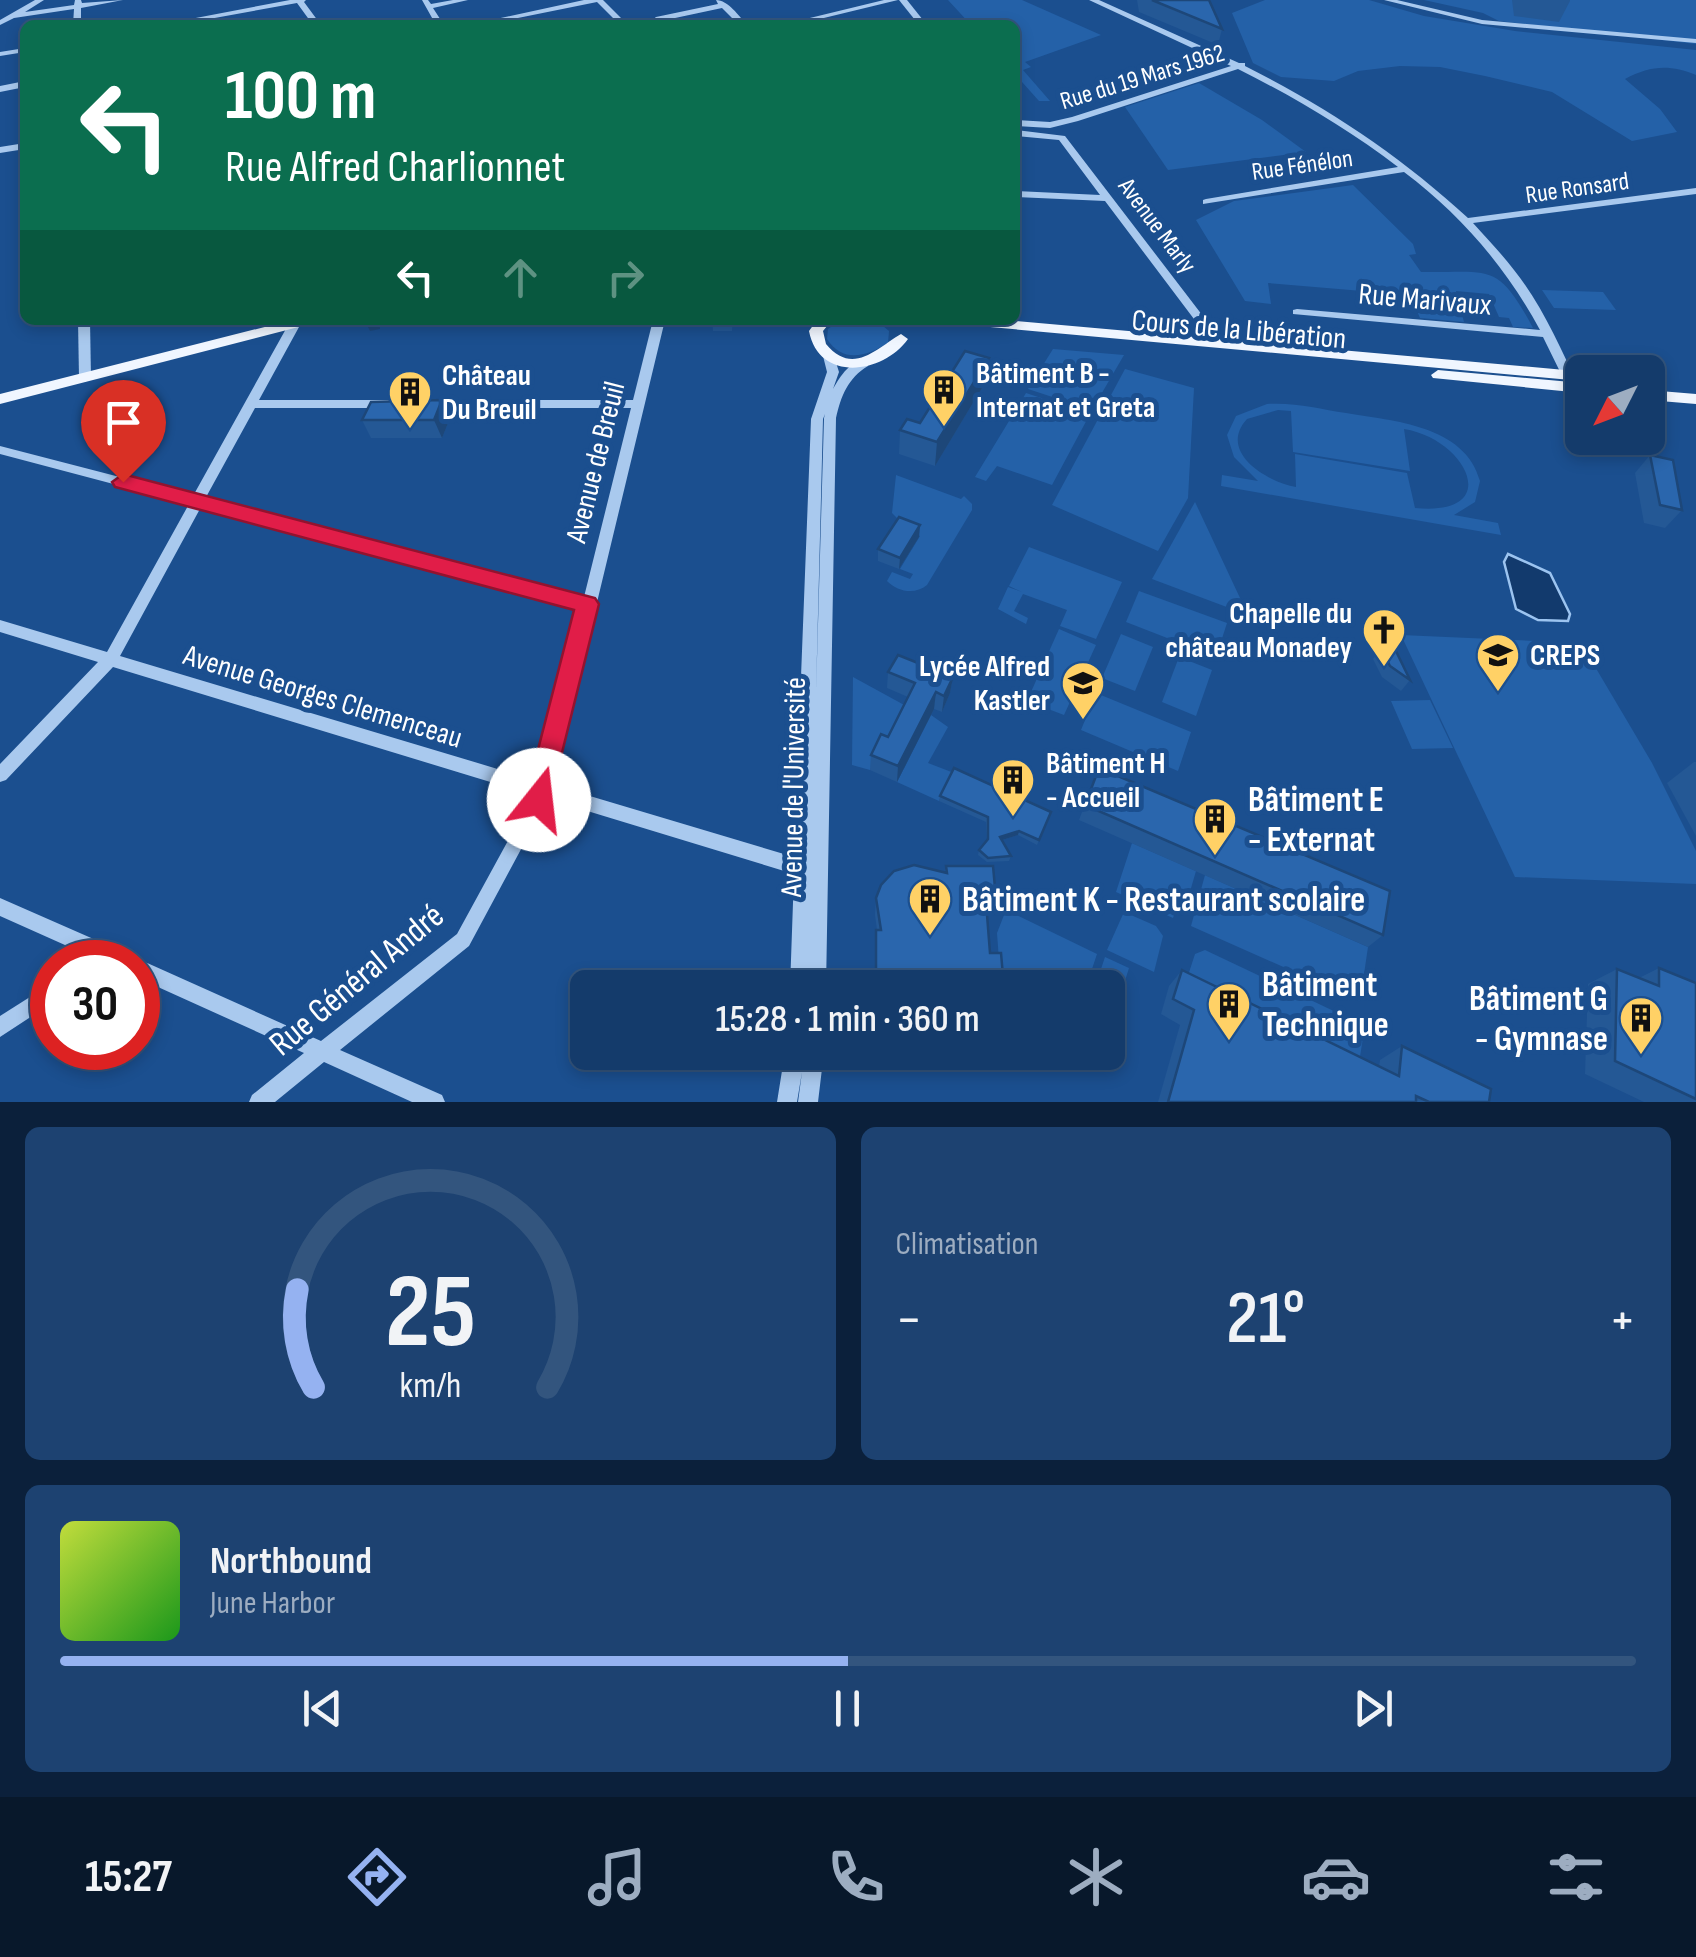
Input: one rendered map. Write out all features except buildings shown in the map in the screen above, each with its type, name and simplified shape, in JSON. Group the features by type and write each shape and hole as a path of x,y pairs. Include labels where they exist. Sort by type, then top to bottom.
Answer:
{"main road":[{"path":"0,396 279,325"},
{"path":"817,325 818,345 829,356 864,363 890,354 900,339 893,325"},
{"name":"Cours de la Libération","path":"1014,325 1565,381"},
{"name":"Cours de la Libération","path":"900,339 917,332 944,331 1338,366 1565,381"},
{"path":"1094,343 1189,346 1212,342"},
{"path":"1665,390 1696,393"}],"street":[{"path":"0,23 40,0"},
{"path":"12,16 119,0"},
{"path":"190,20 300,0"},
{"path":"426,3 464,0"},
{"path":"497,20 597,0 619,20"},
{"path":"808,20 894,0"},
{"path":"902,0 919,20"},
{"path":"1094,0 1242,65 1322,110 1404,169 1464,221 1511,274 1565,361"},
{"path":"1388,0 1482,22 1696,40"},
{"path":"658,20 721,3"},
{"name":"Rue du 19 Mars 1962","path":"1020,123 1054,124 1242,65"},
{"name":"Avenue Marly","path":"1020,134 1062,138 1205,326 1212,342"},
{"name":"Rue Fénélon","path":"1206,202 1404,169"},
{"name":"Rue Ronsard","path":"1464,221 1696,191"},
{"path":"1020,194 1108,198"},
{"name":"Rue Marivaux","path":"1297,312 1548,334"},
{"path":"84,325 85,375"},
{"path":"0,775 110,660 293,325"},
{"name":"Avenue de Breuil","path":"542,792 658,325"},
{"name":"Avenue de l'Université","path":"817,970 821,587 817,419 834,372 829,356"},
{"name":"Avenue de l'Université","path":"800,970 802,868 830,418 846,375 864,363"},
{"path":"252,404 639,404"},
{"path":"0,450 587,604"},
{"name":"Avenue Georges Clemenceau","path":"0,626 802,868"},
{"name":"Rue Général André","path":"259,1102 463,940 542,792"},
{"path":"0,908 66,940"},
{"path":"160,979 435,1102"},
{"path":"0,1027 30,1007"},
{"path":"787,1102 793,1070"},
{"path":"808,1102 812,1070"}],"shaded area":[{"path":"948,0 1022,0 1101,35 1025,62 1031,67 1023,70 1050,101 1039,101 1020,80 1020,20 966,20"},
{"path":"1265,0 1369,0 1424,16 1515,31 1696,50 1696,75 1660,68 1625,79 1660,109 1677,132 1632,141 1552,92 1440,67 1358,71 1334,81 1281,77 1253,63 1232,13"},
{"path":"1424,0 1696,0 1696,44 1499,21 1483,13"},
{"path":"1199,83 1262,120 1306,152 1168,170 1125,107"},
{"path":"1353,185 1413,244 1416,254 1409,255 1421,272 1490,275 1510,291 1533,328 1513,327 1509,318 1499,317 1489,294 1456,291 1464,322 1420,318 1410,295 1268,283 1271,304 1245,301 1196,220 1234,201"},
{"path":"1542,290 1603,292 1616,310 1554,308"},
{"path":"833,325 882,325 889,331 888,343 864,354 848,355 833,347 827,339 828,329"},
{"path":"1053,349 1124,355 1092,410 1028,389"},
{"path":"1125,369 1194,388 1188,498 1158,551 1052,505"},
{"path":"1026,393 1090,414 1052,485 997,466 986,481 975,477"},
{"path":"1267,404 1297,405 1405,423 1443,437 1472,462 1480,481 1475,502 1454,515 1498,523 1501,535 1221,486 1222,475 1258,481 1234,457 1227,435 1236,416","holes":["1278,410 1291,411 1293,452 1410,471 1404,429 1445,447 1459,461 1467,476 1468,490 1460,501 1443,508 1415,508 1407,473 1295,454 1296,487 1272,479 1249,464 1242,454 1239,431 1247,419"]},
{"path":"896,475 961,499 964,496 972,504 927,585 912,591 901,590 887,581 892,572 910,579 913,574 900,569 920,536 896,526 897,518 892,513"},
{"path":"1195,502 1248,615 1152,579"},
{"path":"1029,547 1122,582 1096,639 1060,626 1067,610 1023,594 1014,611 1028,618 1026,624 998,609 1008,587 1022,592 1009,586"},
{"path":"1508,554 1550,573 1570,614 1568,621 1538,620 1516,609 1504,562"},
{"path":"1139,591 1227,623 1216,657 1126,622"},
{"path":"1059,629 1096,645 1064,715 1027,701"},
{"path":"1121,634 1153,647 1135,691 1102,678"},
{"path":"1401,635 1581,643 1652,763 1696,851 1696,884 1515,877"},
{"path":"1179,657 1212,670 1196,716 1162,702"},
{"path":"853,677 906,706 870,770 852,765"},
{"path":"1096,693 1191,732 1178,771 1081,730"},
{"path":"1430,700 1453,748 1412,749 1391,701"},
{"path":"931,715 948,727 928,763 954,773 939,801 897,782"},
{"path":"1132,843 1196,871 1187,902 1179,899 1173,918 1116,892"},
{"path":"1205,875 1368,947 1360,1001 1191,926"},
{"path":"1006,910 1097,954 1092,970 1000,970 997,933"},
{"path":"1124,912 1156,926 1163,936 1154,972 1107,950"},
{"path":"1205,950 1359,1023 1364,1031 1357,1076 1183,991 1195,954"},
{"path":"1105,957 1129,968 1125,981 1125,970 1101,970"}],"place":[{"name":"Bâtiment B - Internat et Greta","path":"944,428"},
{"name":"Château Du Breuil","path":"410,430"},
{"name":"Chapelle du château Monadey","path":"1384,668"},
{"name":"CREPS","path":"1498,693"},
{"name":"Lycée Alfred Kastler","path":"1083,721"},
{"name":"Bâtiment H - Accueil","path":"1013,818"},
{"name":"Bâtiment E - Externat","path":"1215,857"},
{"name":"Bâtiment K - Restaurant scolaire","path":"930,937"},
{"name":"Bâtiment Technique","path":"1229,1042"},
{"name":"Bâtiment G - Gymnase","path":"1641,1056"}],"route":[{"path":"123,482 587,604 539,800"}]}
